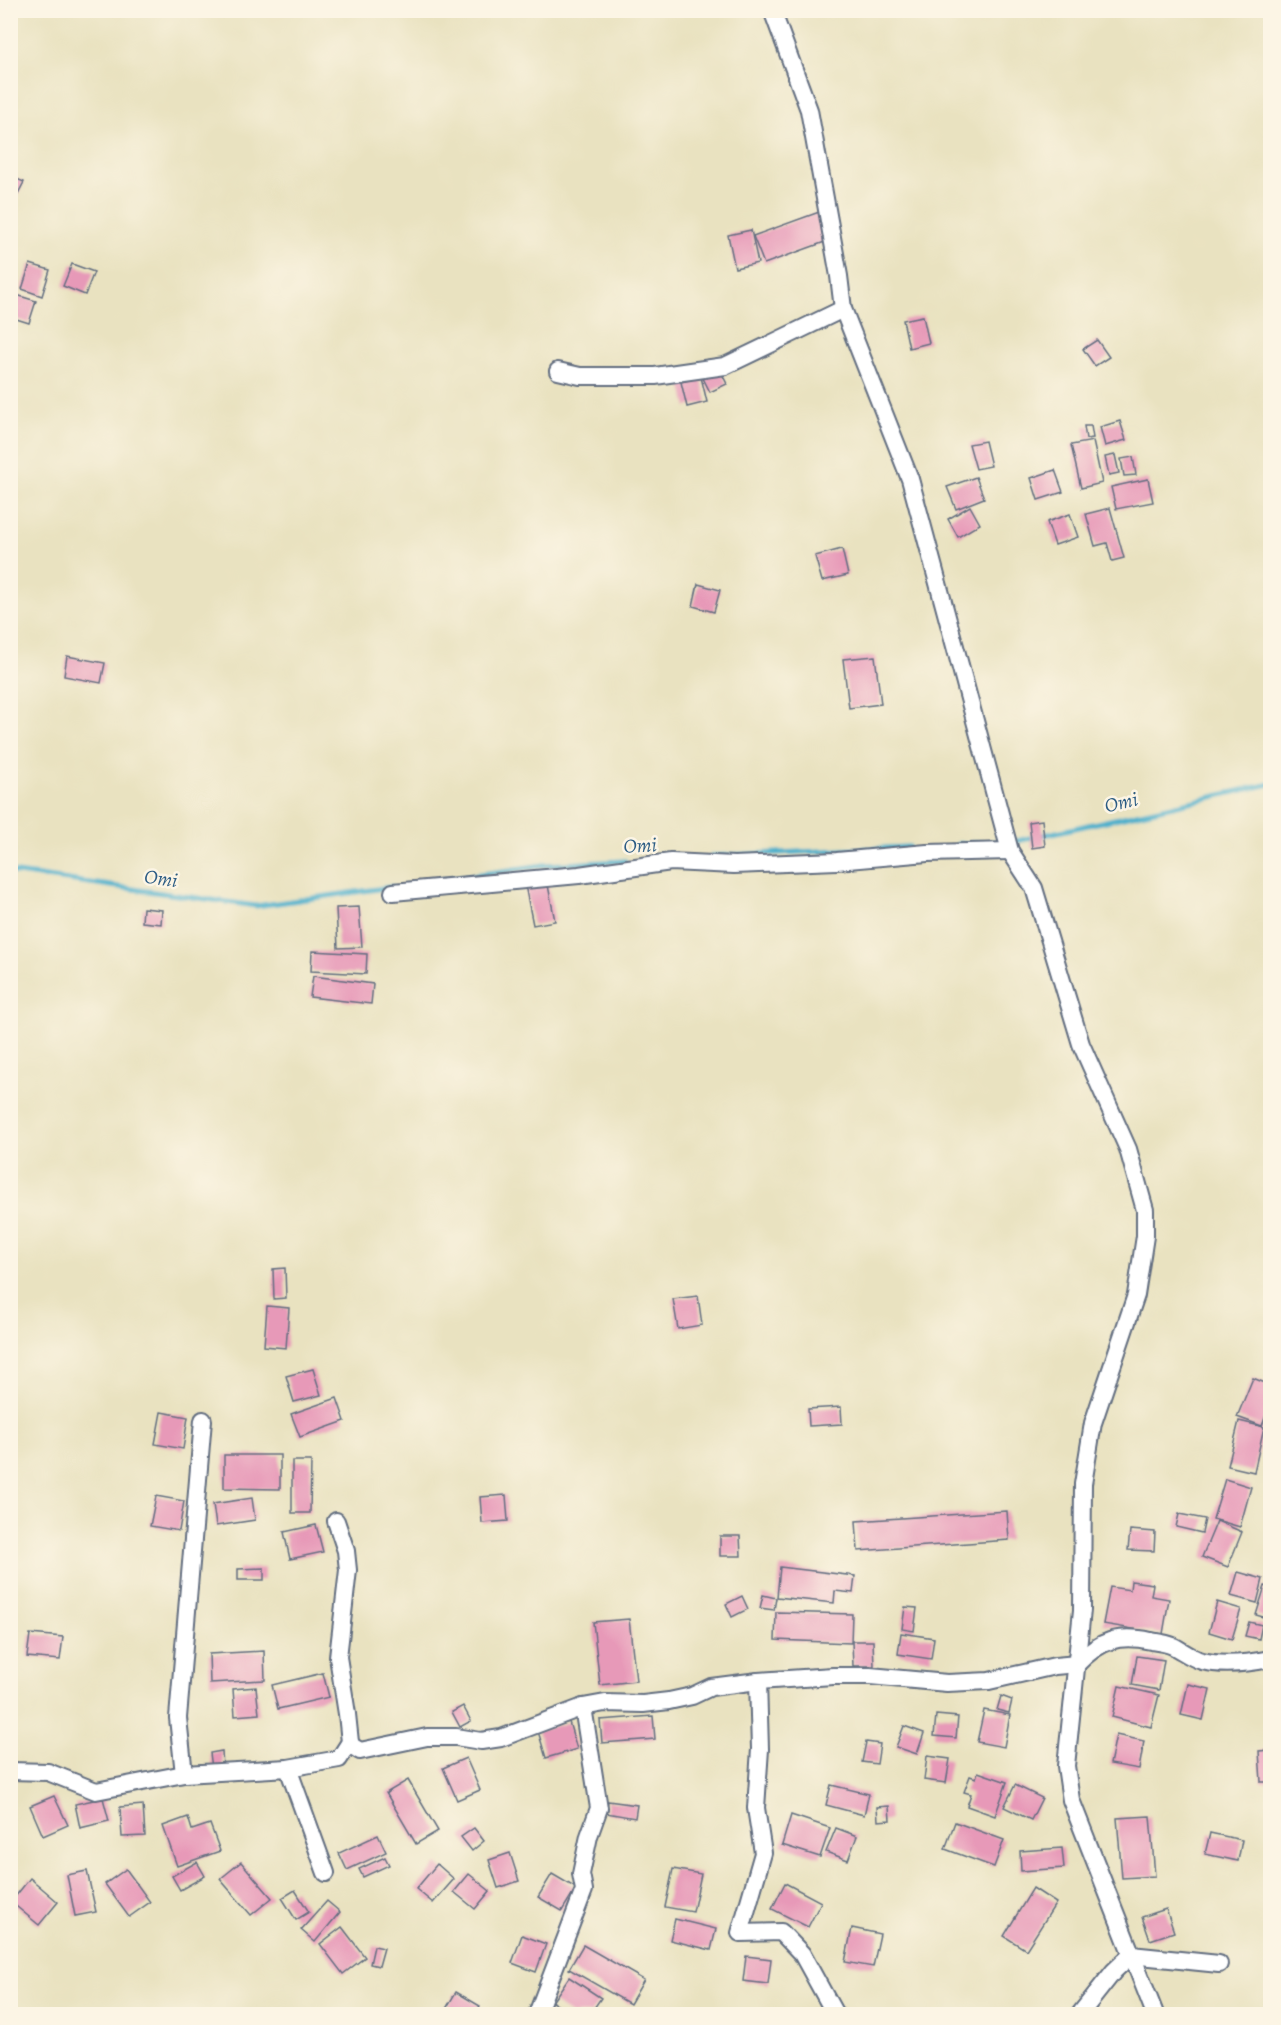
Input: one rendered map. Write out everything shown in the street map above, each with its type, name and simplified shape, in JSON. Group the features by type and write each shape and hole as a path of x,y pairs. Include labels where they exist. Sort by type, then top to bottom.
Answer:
{"street":[{"path":"772,10 809,110 843,309 910,479 1010,850 1035,888 1081,1044 1128,1149 1145,1210 1145,1236 1136,1295 1094,1423 1083,1484 1082,1610 1066,1766 1071,1800 1155,2014"},
{"path":"558,371 580,376 655,376 725,366 843,309"},
{"path":"393,892 579,875 671,862 746,864 1010,850"},
{"path":"184,1774 178,1718 203,1420"},
{"path":"336,1521 346,1551 348,1570 338,1657 350,1742 360,1751 427,1737 456,1737 482,1741 501,1738 583,1707 605,1703 643,1704 669,1701 692,1696 711,1687 758,1681 870,1676 947,1683 989,1681 1055,1666 1077,1664 1091,1650 1109,1641 1126,1637 1172,1645 1191,1657 1204,1661 1270,1659"},
{"path":"758,1681 760,1749 756,1808 763,1853 740,1933 781,1932 801,1954 835,2014"},
{"path":"537,2014 584,1890 581,1874 589,1836 599,1808 583,1707"},
{"path":"10,1771 48,1773 96,1791 184,1774 288,1768 339,1759 350,1742"},
{"path":"288,1768 326,1873"},
{"path":"1080,2014 1114,1971 1131,1955 1219,1964"}],"building":[{"path":"10,176 24,182 10,209"},
{"path":"822,211 833,239 764,264 753,236"},
{"path":"751,230 758,263 735,268 728,235"},
{"path":"30,264 50,270 42,296 22,289"},
{"path":"72,264 94,272 85,295 63,286"},
{"path":"10,293 36,301 29,323 10,317"},
{"path":"923,316 929,343 909,348 903,320"},
{"path":"1097,340 1109,357 1095,366 1083,349"},
{"path":"720,370 727,384 710,392 703,378"},
{"path":"701,377 707,402 687,407 681,382"},
{"path":"1120,421 1126,440 1105,446 1100,427"},
{"path":"1084,426 1091,426 1093,438 1086,439"},
{"path":"985,441 991,466 976,469 969,444"},
{"path":"1093,441 1102,483 1081,488 1071,445"},
{"path":"1115,455 1119,473 1109,475 1105,457"},
{"path":"1133,457 1136,475 1124,476 1121,459"},
{"path":"1055,470 1063,492 1038,500 1031,478"},
{"path":"976,477 984,498 956,509 947,487"},
{"path":"1148,479 1153,502 1116,509 1111,487"},
{"path":"970,506 980,524 958,537 948,519"},
{"path":"1110,508 1124,558 1112,561 1107,543 1095,546 1086,514"},
{"path":"1070,514 1078,537 1055,545 1047,522"},
{"path":"842,549 848,575 822,581 815,556"},
{"path":"698,584 720,590 714,612 693,606"},
{"path":"67,656 105,663 101,683 64,676"},
{"path":"875,656 881,704 849,708 843,659"},
{"path":"1042,820 1045,846 1032,848 1029,822"},
{"path":"547,880 555,921 533,925 525,885"},
{"path":"359,907 362,947 338,948 336,908"},
{"path":"143,908 162,910 161,924 142,922"},
{"path":"312,951 367,954 366,974 311,971"},
{"path":"313,976 373,984 371,1004 310,997"},
{"path":"285,1268 286,1298 274,1299 273,1269"},
{"path":"698,1296 702,1325 678,1329 673,1299"},
{"path":"267,1306 289,1308 286,1348 264,1346"},
{"path":"313,1369 321,1395 294,1402 286,1376"},
{"path":"1253,1378 1270,1385 1270,1404 1262,1426 1237,1417"},
{"path":"337,1398 345,1421 300,1437 291,1414"},
{"path":"841,1407 842,1424 809,1426 808,1409"},
{"path":"161,1412 188,1417 183,1449 155,1444"},
{"path":"1239,1421 1264,1427 1254,1472 1228,1466"},
{"path":"224,1455 280,1455 280,1489 224,1488"},
{"path":"292,1461 311,1461 310,1513 292,1513"},
{"path":"1225,1479 1251,1487 1240,1527 1213,1519"},
{"path":"506,1495 508,1521 482,1523 480,1497"},
{"path":"156,1496 184,1501 179,1531 150,1526"},
{"path":"252,1498 255,1520 216,1526 213,1504"},
{"path":"1007,1511 1009,1540 858,1551 856,1521"},
{"path":"1179,1514 1205,1519 1202,1533 1176,1527"},
{"path":"1217,1521 1242,1532 1228,1567 1202,1557"},
{"path":"316,1525 323,1552 290,1559 284,1532"},
{"path":"1130,1530 1155,1532 1154,1551 1128,1550"},
{"path":"720,1536 740,1536 741,1556 720,1556"},
{"path":"780,1567 855,1576 853,1593 835,1591 834,1603 777,1597"},
{"path":"264,1568 264,1580 238,1580 238,1569"},
{"path":"1238,1572 1263,1579 1257,1603 1231,1596"},
{"path":"1131,1581 1153,1584 1151,1596 1169,1599 1163,1634 1103,1624 1110,1587 1130,1590"},
{"path":"1265,1586 1270,1587 1270,1619 1256,1615"},
{"path":"763,1595 776,1598 774,1610 760,1608"},
{"path":"742,1596 748,1609 732,1617 726,1604"},
{"path":"1217,1602 1241,1609 1232,1639 1209,1632"},
{"path":"905,1607 917,1608 914,1631 902,1629"},
{"path":"776,1612 852,1614 851,1643 775,1640"},
{"path":"629,1619 636,1681 600,1685 593,1622"},
{"path":"1249,1622 1262,1625 1259,1639 1245,1636"},
{"path":"901,1633 934,1638 931,1659 898,1654"},
{"path":"30,1634 63,1637 60,1660 27,1657"},
{"path":"852,1641 873,1641 874,1666 853,1666"},
{"path":"264,1651 265,1680 210,1683 209,1654"},
{"path":"1137,1656 1164,1660 1159,1690 1132,1685"},
{"path":"323,1673 329,1697 278,1709 272,1685"},
{"path":"1188,1684 1210,1689 1203,1720 1181,1715"},
{"path":"1119,1686 1159,1695 1151,1727 1112,1717"},
{"path":"256,1687 259,1714 235,1716 233,1689"},
{"path":"1001,1696 1012,1700 1009,1713 997,1710"},
{"path":"463,1706 471,1721 460,1727 452,1712"},
{"path":"984,1710 1010,1715 1004,1747 977,1742"},
{"path":"936,1715 958,1717 956,1738 934,1736"},
{"path":"653,1716 655,1739 602,1743 600,1720"},
{"path":"569,1722 577,1749 546,1758 538,1731"},
{"path":"904,1726 924,1733 917,1754 896,1747"},
{"path":"1116,1735 1144,1741 1139,1769 1110,1764"},
{"path":"866,1742 880,1744 877,1764 862,1762"},
{"path":"1270,1750 1270,1782 1261,1782 1259,1751"},
{"path":"222,1751 223,1767 212,1768 210,1753"},
{"path":"927,1756 950,1759 946,1783 924,1780"},
{"path":"466,1758 480,1790 457,1800 443,1768"},
{"path":"978,1772 1007,1782 995,1816 967,1806 971,1794 964,1792 970,1776 976,1778"},
{"path":"408,1780 438,1831 416,1844 386,1793"},
{"path":"831,1785 869,1794 864,1815 826,1805"},
{"path":"1015,1785 1042,1798 1031,1820 1004,1807"},
{"path":"54,1796 68,1825 43,1836 30,1806"},
{"path":"103,1798 109,1821 80,1828 75,1804"},
{"path":"608,1801 637,1805 635,1818 606,1813"},
{"path":"143,1805 145,1836 122,1837 120,1807"},
{"path":"889,1806 890,1820 878,1821 877,1807"},
{"path":"791,1815 830,1828 820,1857 782,1845"},
{"path":"1150,1816 1155,1876 1122,1878 1117,1818"},
{"path":"188,1817 192,1830 210,1824 220,1851 177,1866 163,1826"},
{"path":"955,1822 1004,1840 994,1867 945,1849"},
{"path":"474,1828 484,1841 472,1851 461,1837"},
{"path":"836,1828 857,1836 848,1860 826,1852"},
{"path":"1210,1833 1242,1840 1238,1861 1205,1854"},
{"path":"378,1835 386,1852 347,1870 339,1853"},
{"path":"1062,1848 1064,1868 1021,1871 1020,1851"},
{"path":"510,1853 519,1881 498,1888 489,1860"},
{"path":"385,1857 389,1865 363,1877 359,1869"},
{"path":"197,1862 205,1876 180,1890 172,1876"},
{"path":"241,1862 272,1898 251,1915 220,1879"},
{"path":"437,1864 454,1879 433,1903 416,1889"},
{"path":"126,1869 150,1902 129,1917 105,1884"},
{"path":"673,1869 701,1874 693,1912 665,1907"},
{"path":"87,1871 96,1912 75,1916 67,1875"},
{"path":"469,1874 490,1891 475,1909 454,1892"},
{"path":"552,1874 576,1888 562,1911 538,1897"},
{"path":"30,1878 58,1902 39,1925 11,1902"},
{"path":"785,1883 821,1902 808,1927 772,1909"},
{"path":"1033,1888 1056,1903 1026,1950 1004,1936"},
{"path":"295,1890 309,1912 296,1920 282,1898"},
{"path":"327,1901 340,1912 315,1942 301,1930"},
{"path":"1166,1909 1174,1932 1150,1940 1142,1917"},
{"path":"675,1919 716,1929 711,1950 670,1940"},
{"path":"342,1927 365,1957 343,1974 320,1944"},
{"path":"852,1928 880,1934 873,1967 845,1962"},
{"path":"522,1935 546,1944 536,1972 512,1963"},
{"path":"583,1945 644,1980 630,2004 569,1969"},
{"path":"374,1946 384,1948 379,1966 370,1964"},
{"path":"746,1956 771,1959 768,1984 743,1981"},
{"path":"569,1977 601,1998 590,2014 571,2014 552,2002"},
{"path":"456,1992 480,2006 475,2014 444,2012"}],"waterway":[{"name":"Omi","path":"958,844 1017,841 1270,784"},
{"name":"Omi","path":"712,856 909,847"},
{"name":"Omi","path":"440,880 544,865 625,861"},
{"name":"Omi","path":"10,872 256,906 392,887"}]}
